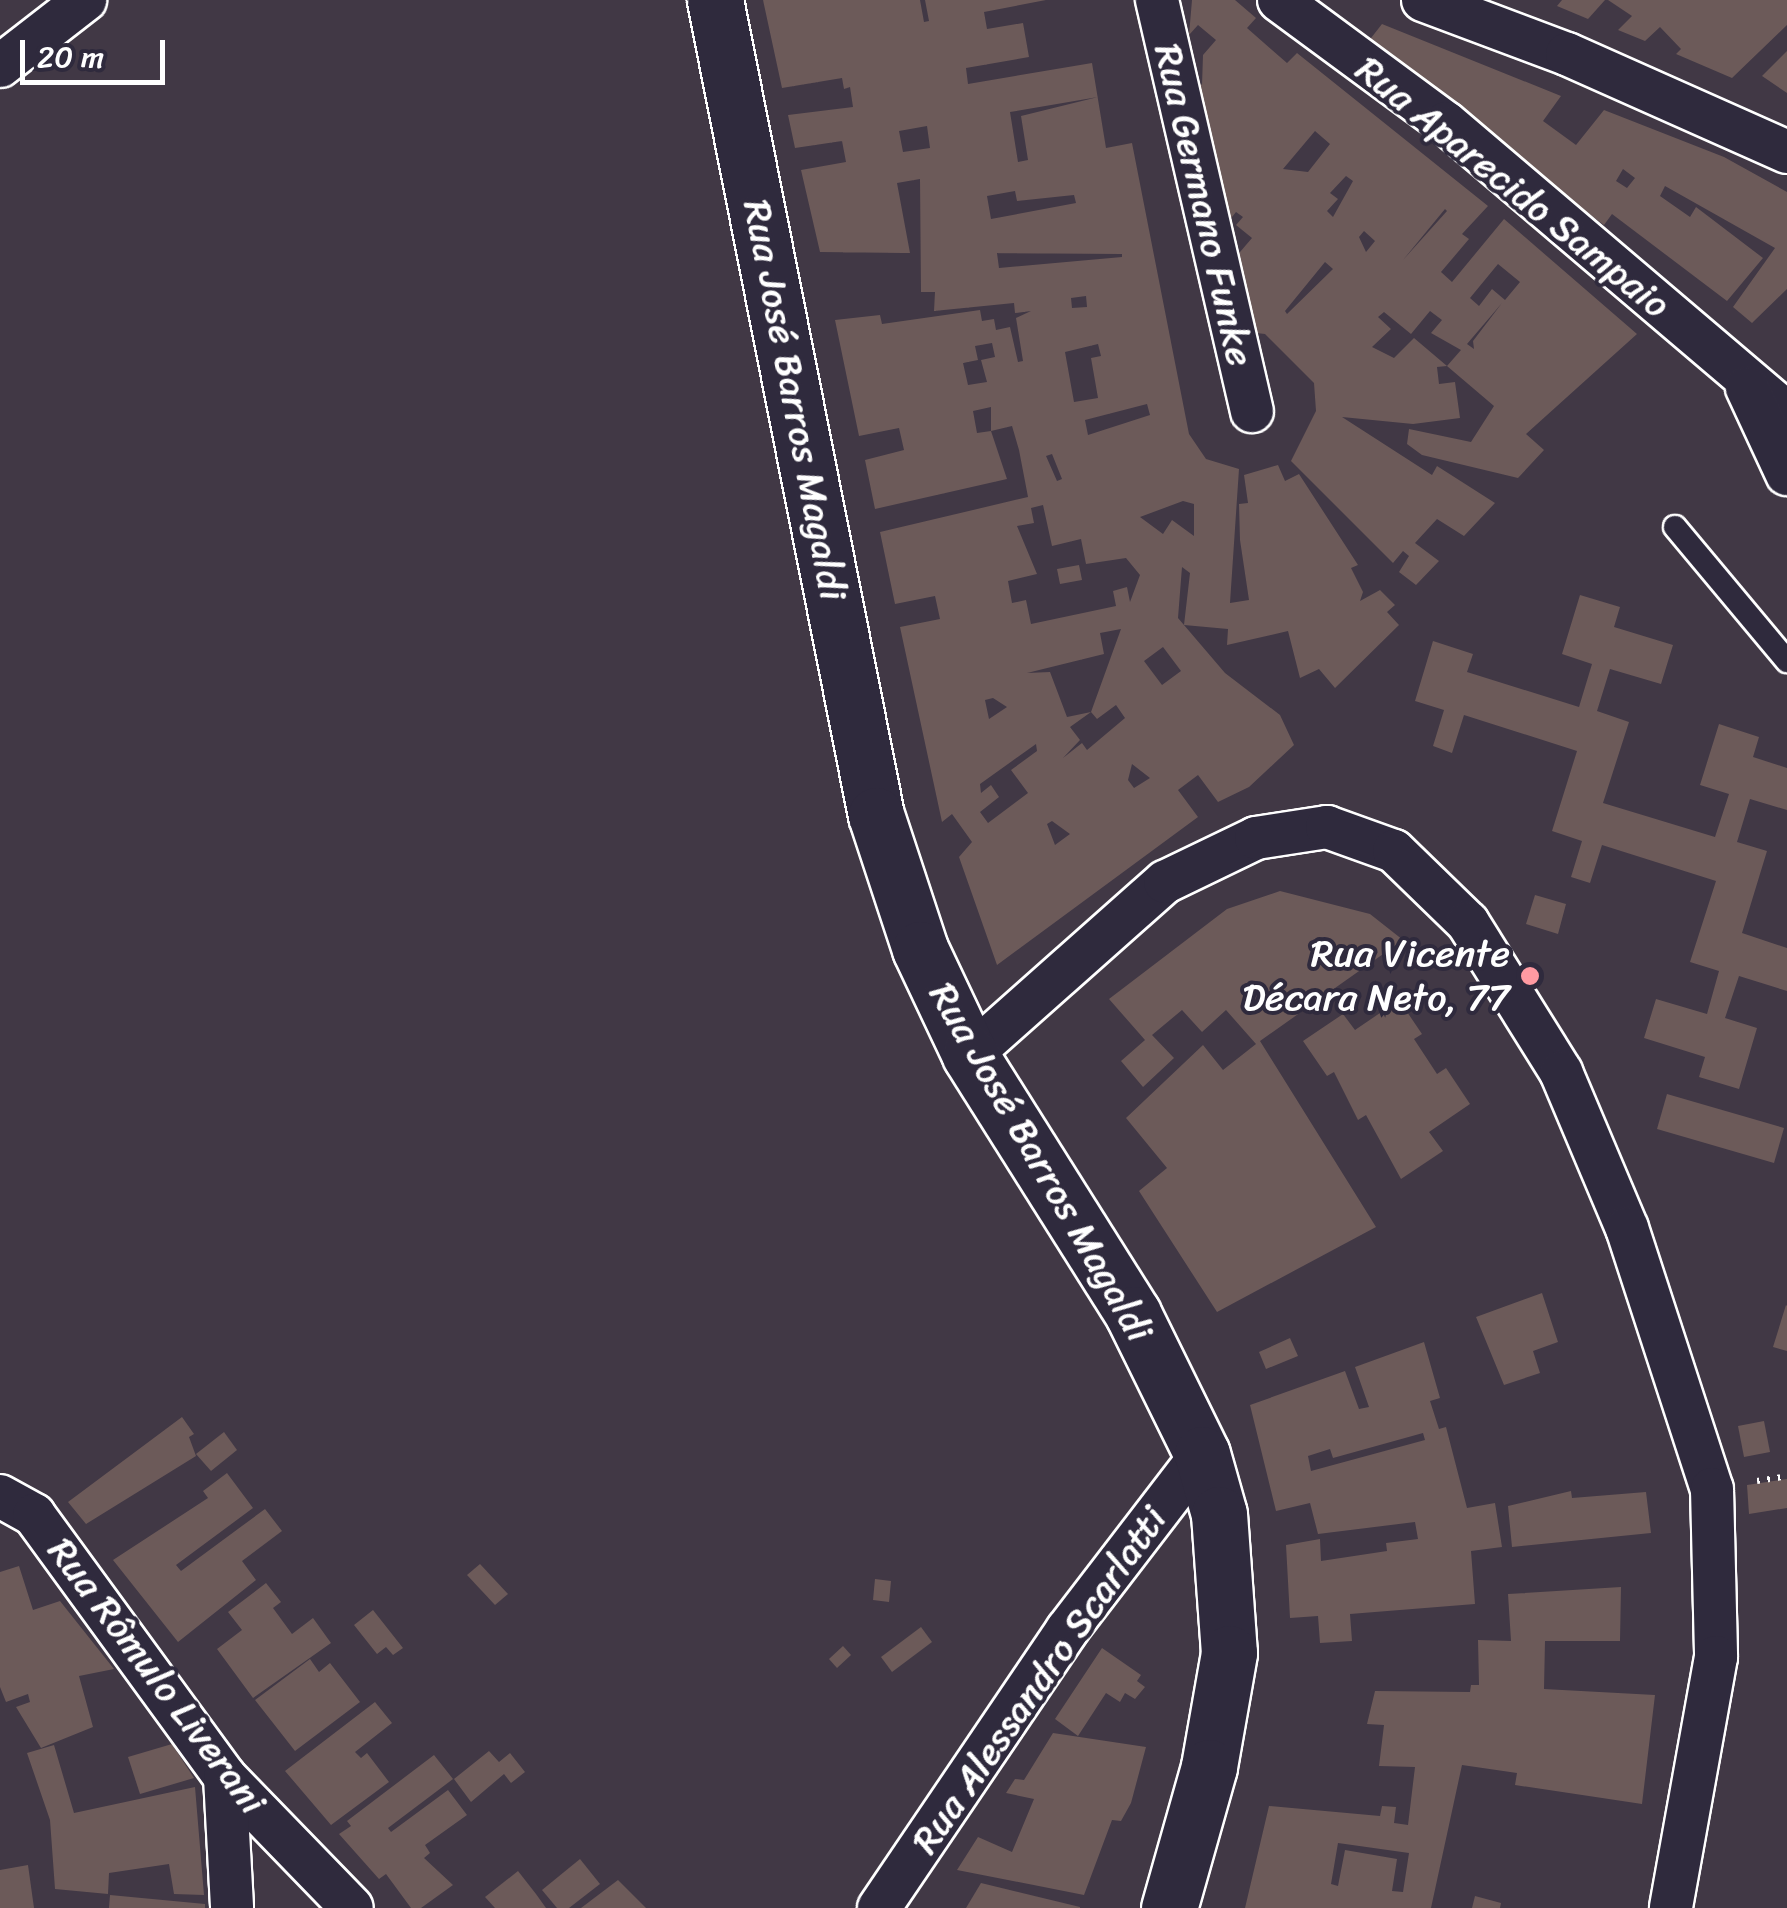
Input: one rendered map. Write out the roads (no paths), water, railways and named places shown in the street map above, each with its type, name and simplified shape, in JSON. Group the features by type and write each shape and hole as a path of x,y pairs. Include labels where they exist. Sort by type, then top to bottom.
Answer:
{"main road":[{"name":"Rua José Barros Magaldi","path":"714,0 876,815 920,949 970,1055 1133,1314 1202,1454 1219,1514 1229,1652 1209,1767 1169,1908"}],"street":[{"path":"0,66 85,0"},
{"name":"Rua Germano Funke","path":"1157,0 1252,410"},
{"name":"Rua Aparecido Sampaio","path":"1279,0 1446,123 1787,413"},
{"path":"1424,0 1567,54 1787,152"},
{"path":"1743,378 1787,474"},
{"path":"970,1055 1165,882 1256,838 1327,827 1394,850 1468,923 1561,1072 1627,1228 1712,1489 1716,1657 1671,1908"},
{"name":"Rua Alessandro Scarlatti","path":"879,1908 1067,1630 1202,1454"},
{"name":"Rua Rômulo Liverani","path":"0,1496 34,1515 225,1777 352,1908"},
{"path":"225,1777 232,1908"}],"lane":[{"path":"1674,527 1787,661"}],"place":[{"name":"Rua Vicente Décara Neto, 77","path":"1530,976"}]}
